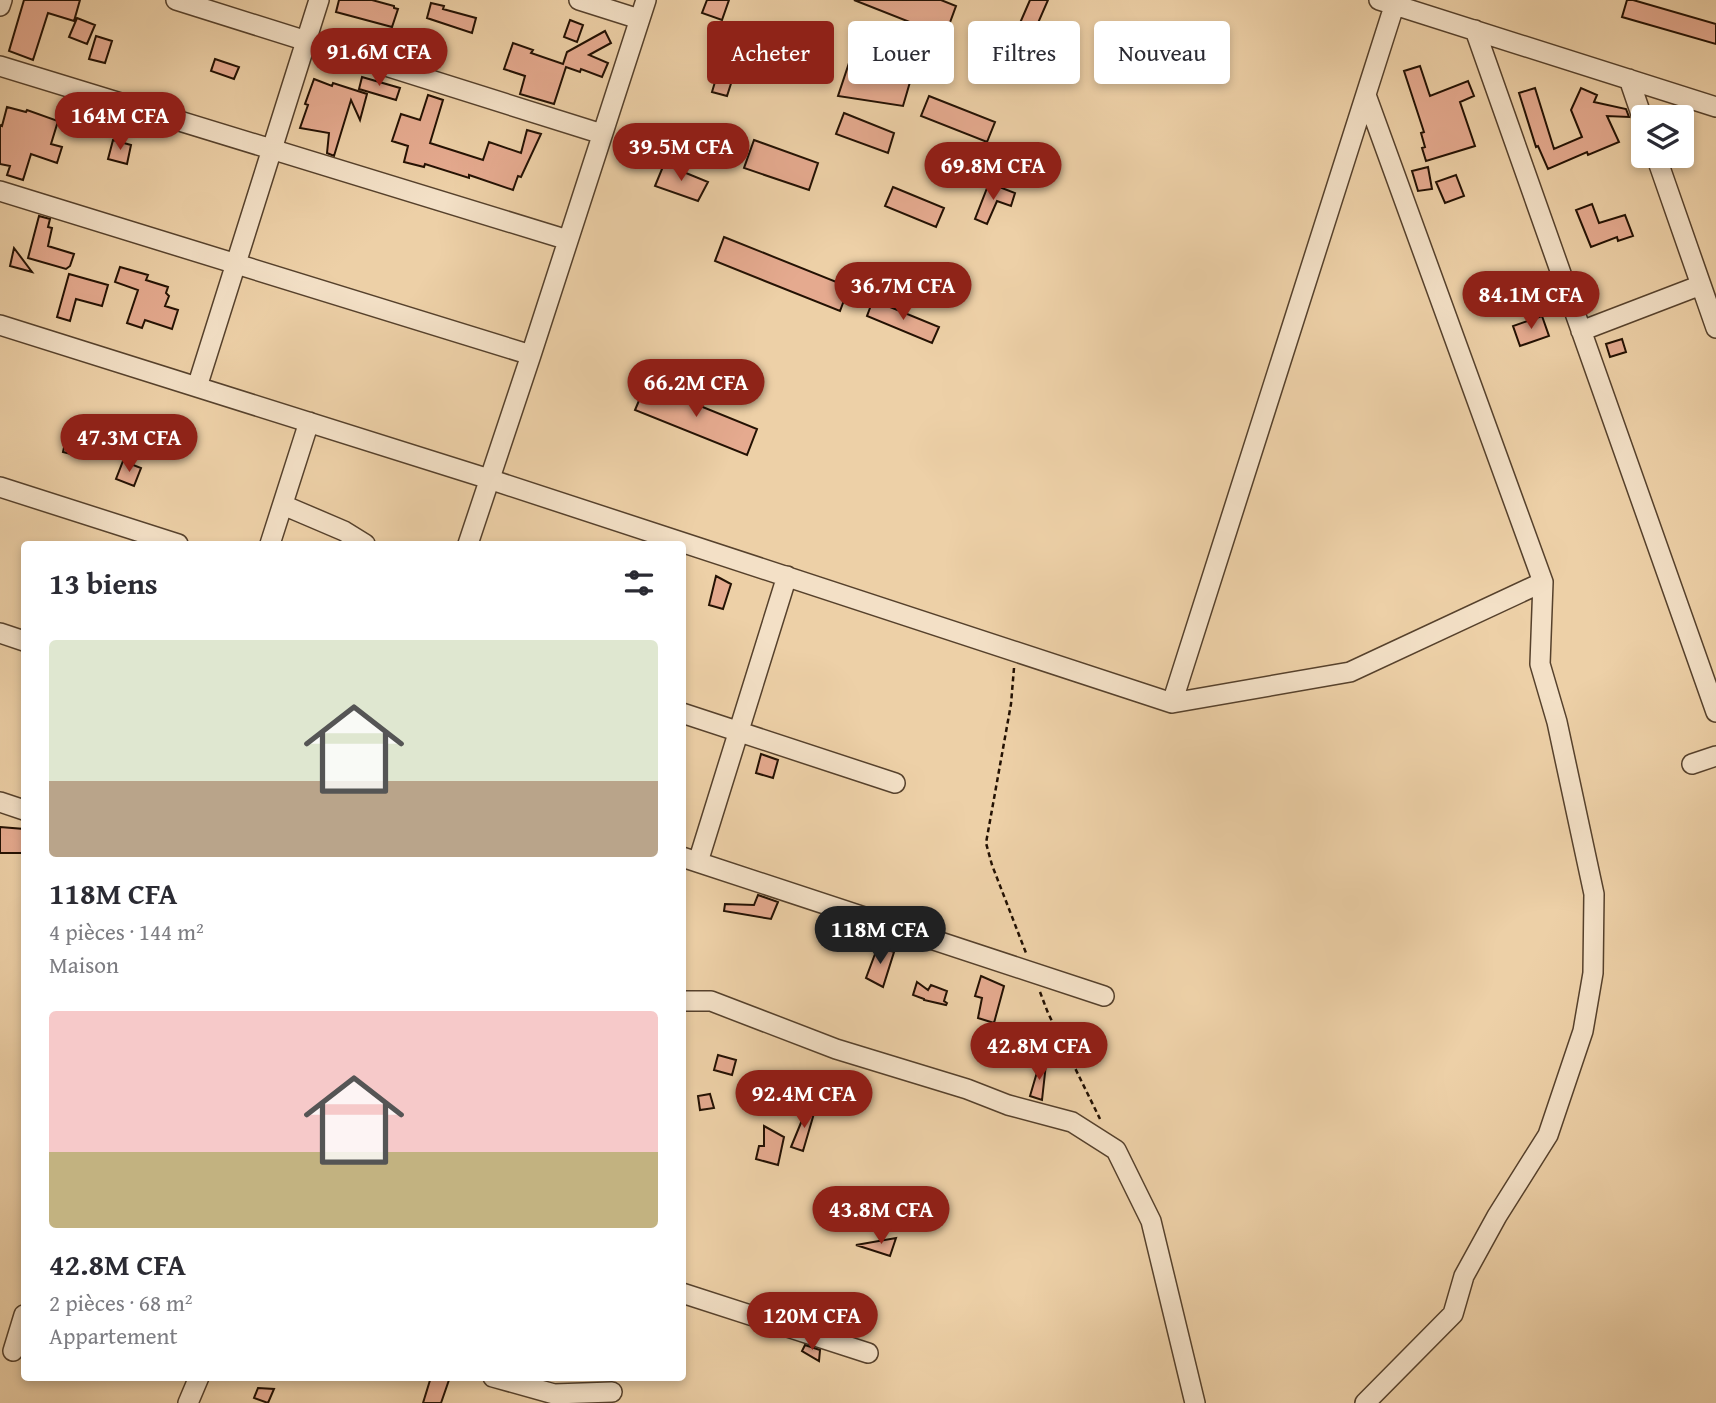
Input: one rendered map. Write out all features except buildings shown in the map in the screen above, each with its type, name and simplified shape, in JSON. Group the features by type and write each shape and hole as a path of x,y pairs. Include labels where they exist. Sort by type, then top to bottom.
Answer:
{"street":[{"path":"0,6 2,0"},
{"path":"176,0 602,134"},
{"path":"197,387 319,0"},
{"path":"469,541 643,9 579,0"},
{"path":"1172,703 1366,95 1390,2 1716,107"},
{"path":"1475,30 1716,712"},
{"path":"0,66 568,240"},
{"path":"1629,79 1638,105"},
{"path":"1364,1403 1453,1314 1464,1276 1497,1216 1548,1135 1583,1031 1593,972 1594,894 1557,722 1540,664 1544,582 1366,95"},
{"path":"1660,168 1716,328"},
{"path":"0,191 531,355"},
{"path":"1581,331 1701,285"},
{"path":"0,326 679,541"},
{"path":"271,541 309,422"},
{"path":"0,486 169,541"},
{"path":"283,505 344,531 359,541"},
{"path":"686,543 1172,703 1350,672 1544,582"},
{"path":"787,576 739,732 690,859 1104,996"},
{"path":"0,633 21,640"},
{"path":"686,714 895,783"},
{"path":"1692,764 1716,756"},
{"path":"0,802 21,809"},
{"path":"686,1002 711,1001 836,1049 967,1089 1008,1105 1072,1122 1116,1150 1151,1221 1195,1403"},
{"path":"686,1294 868,1353"},
{"path":"13,1351 21,1325"},
{"path":"188,1403 197,1381"},
{"path":"507,1381 554,1394 614,1391"}],"path":[{"path":"1016,652 1011,704 986,843 1048,1013 1103,1125"}]}
